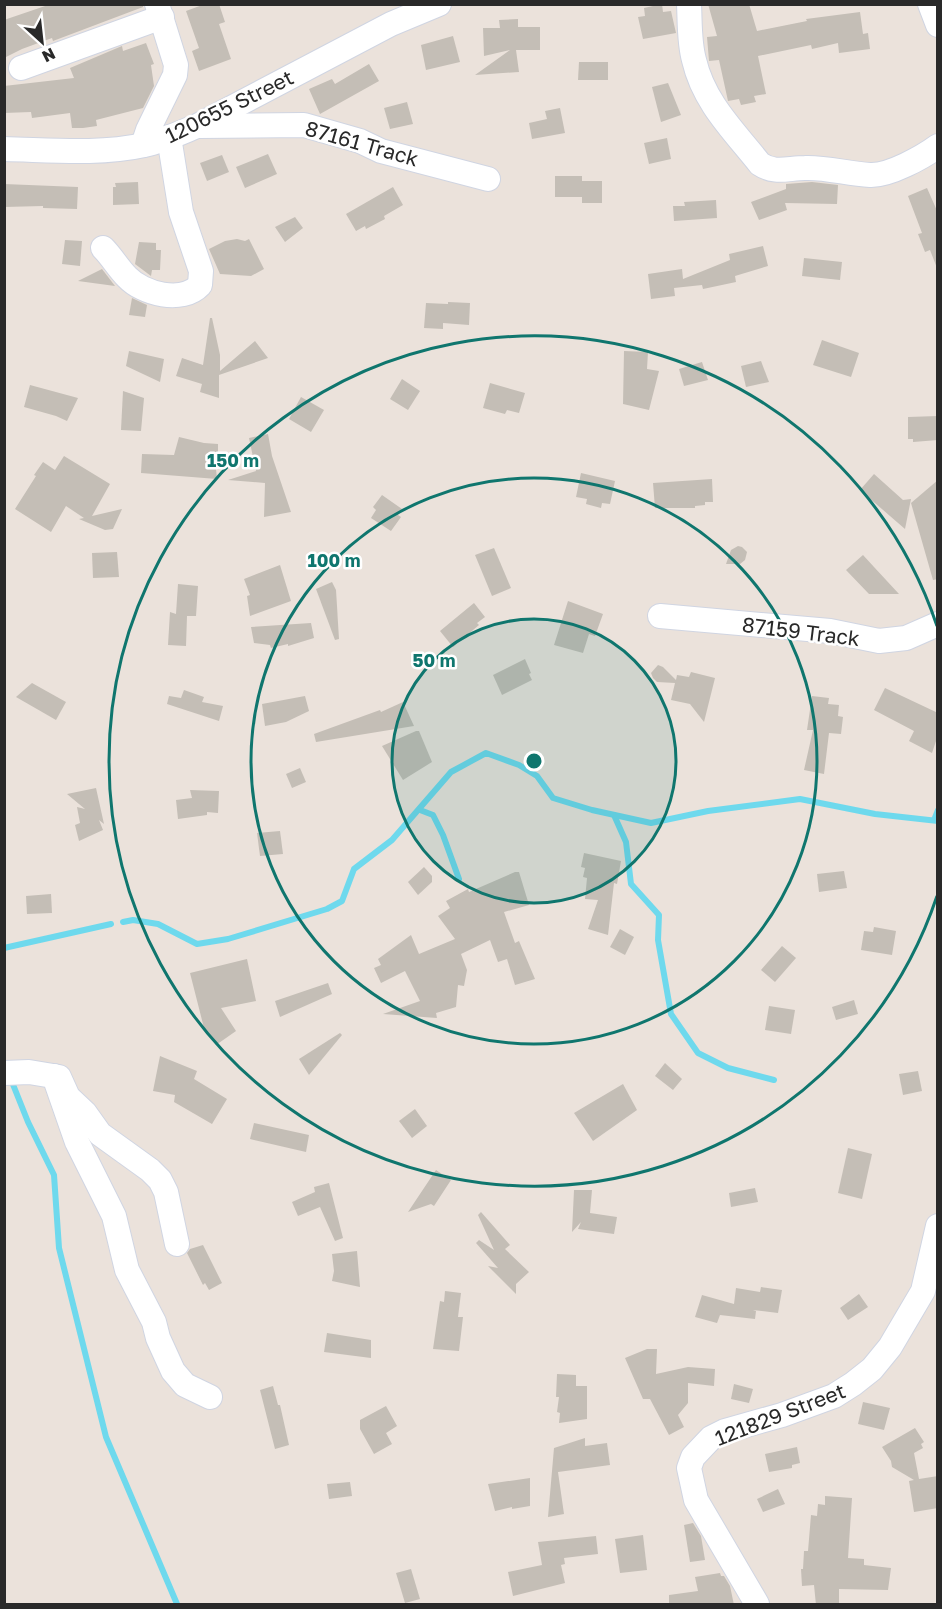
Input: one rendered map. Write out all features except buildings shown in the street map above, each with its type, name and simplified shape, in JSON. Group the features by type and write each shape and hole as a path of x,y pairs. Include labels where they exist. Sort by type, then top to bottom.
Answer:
{"street":[{"name":"120655 Street","path":"4,149 101,150 143,145 168,137 197,126 391,24 439,4"},
{"path":"689,4 693,60 705,91 722,119 760,164 767,168 783,170 805,168 872,175 912,161 938,146"},
{"path":"930,4 938,25"},
{"path":"21,68 160,11 176,65 175,75 143,145"},
{"name":"87161 Track","path":"197,126 304,125 360,141 381,151 488,179"},
{"path":"103,248 128,278 140,287 168,295 188,293 200,285 201,272 181,212 168,137"},
{"name":"87159 Track","path":"660,616 830,631 879,641 906,638 938,624"},
{"path":"4,1073 29,1072 59,1077 68,1097 85,1113 100,1134 150,1170 160,1180 177,1244"},
{"path":"54,1076 77,1142 114,1216 127,1270 154,1322 158,1338 173,1371 185,1386 210,1396"},
{"name":"121829 Street","path":"757,1605 696,1500 689,1468 693,1457 711,1438 725,1431 782,1415 834,1396 872,1369 890,1347 923,1291 938,1226"}],"waterway":[{"path":"123,922 133,920 158,924 197,944 228,939 327,909 342,901 354,869 392,840 451,772 486,753 519,765 537,776 553,798 592,810 651,823 708,811 800,799 875,814 938,821"},
{"path":"420,810 433,815 459,879"},
{"path":"934,820 938,810"},
{"path":"614,815 626,842 631,884 659,915 658,940 671,1014 698,1053 728,1068 774,1080"},
{"path":"4,948 111,924"},
{"path":"10,1077 28,1122 54,1175 59,1248 106,1437 177,1604"}]}
